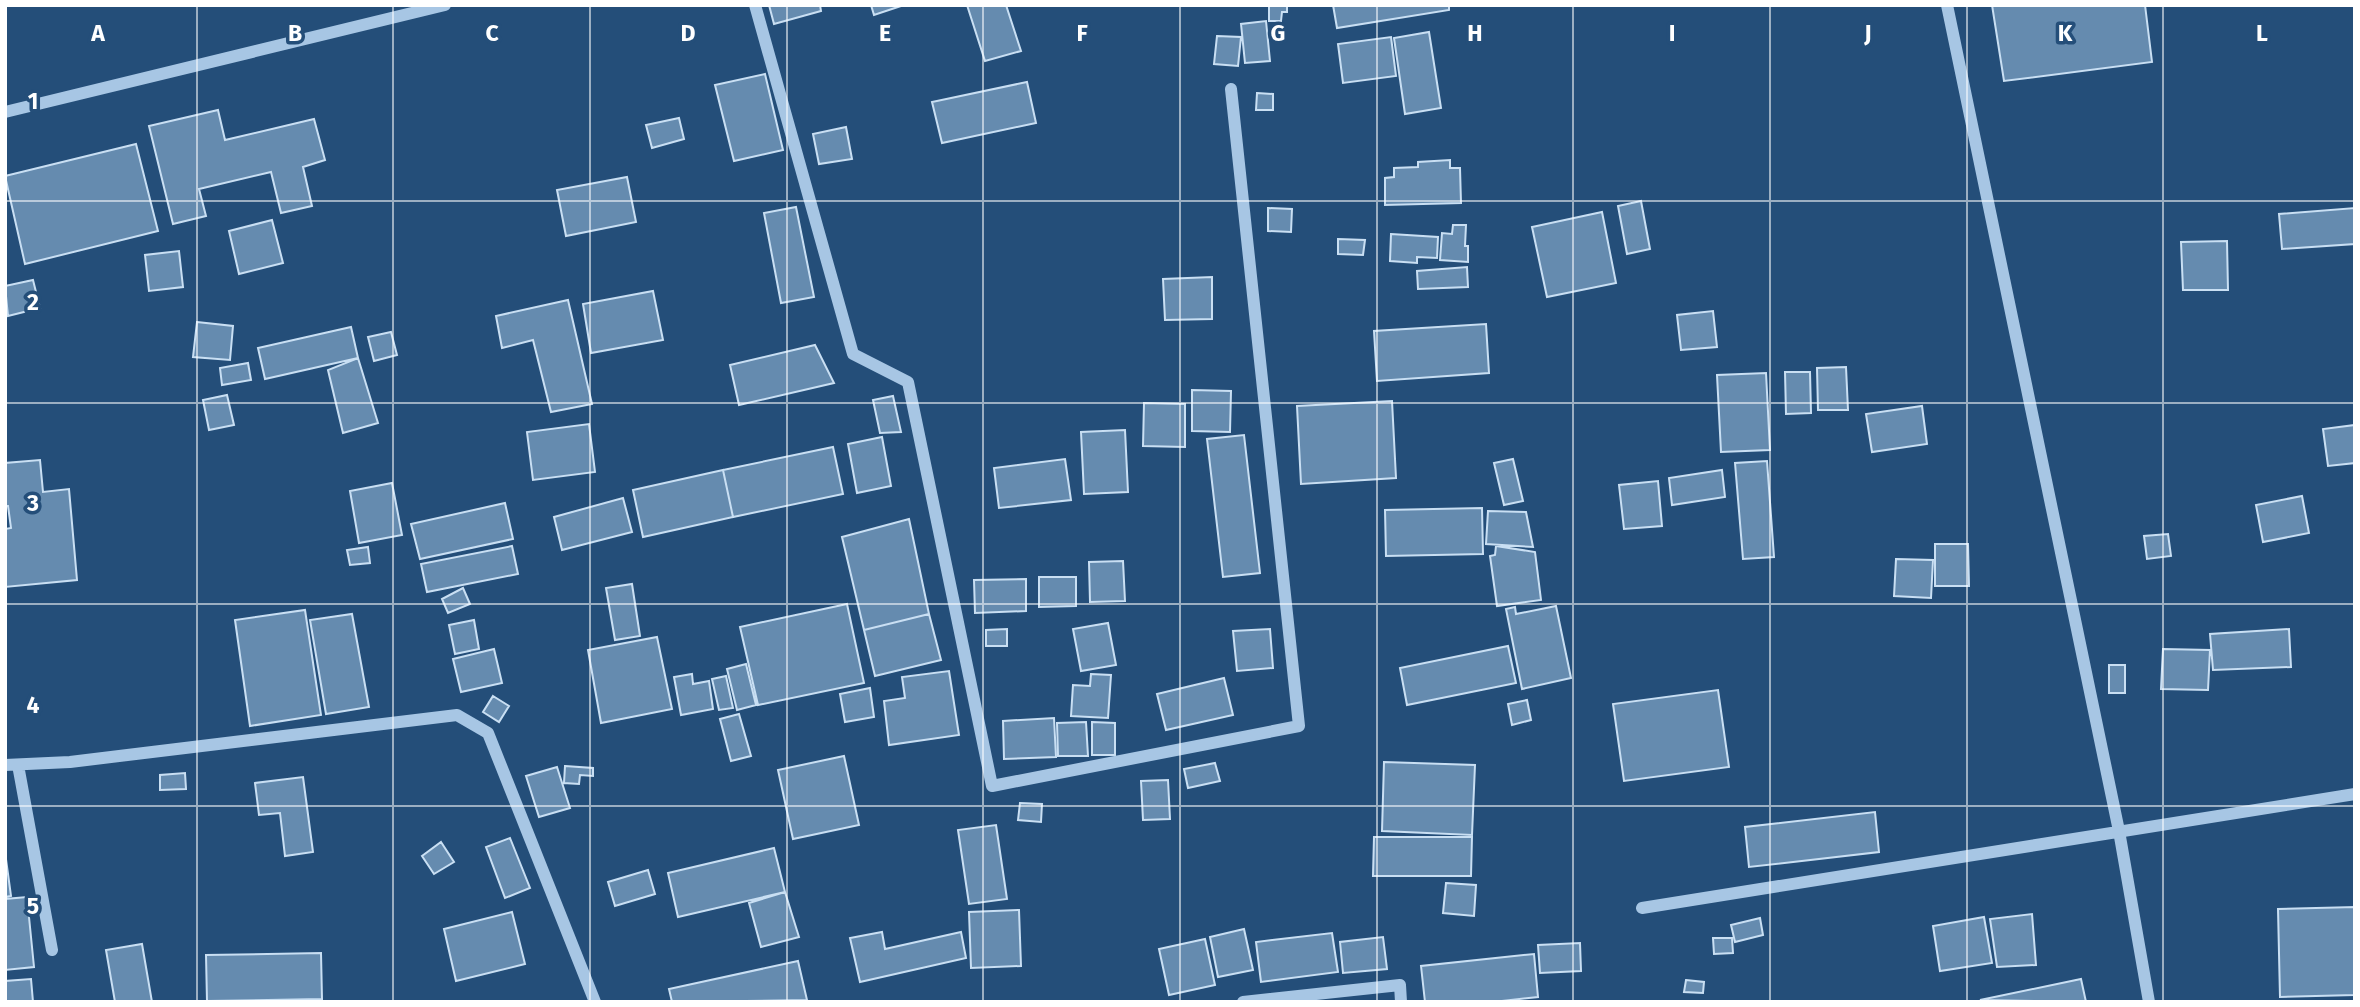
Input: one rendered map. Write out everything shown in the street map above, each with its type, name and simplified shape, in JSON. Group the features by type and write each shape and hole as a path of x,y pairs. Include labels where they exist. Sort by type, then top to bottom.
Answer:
{"street":[{"path":"5,112 445,5"},
{"path":"755,5 853,355 908,382 992,786 1299,726 1231,89"},
{"path":"1947,5 2119,831 2149,1002"},
{"path":"52,950 12,765 70,762 457,715 488,733 595,1002"},
{"path":"1642,908 2355,794"},
{"path":"1243,1002 1400,985 1401,1002"}],"building":[{"path":"769,5 820,5 821,11 774,24"},
{"path":"871,5 904,5 874,15"},
{"path":"967,5 1006,5 1021,51 985,61"},
{"path":"1269,5 1287,5 1287,12 1282,12 1281,21 1269,21"},
{"path":"1333,5 1449,5 1449,10 1337,28"},
{"path":"1992,5 2145,5 2152,62 2004,81"},
{"path":"1266,21 1270,61 1245,63 1241,24"},
{"path":"1429,32 1441,108 1405,114 1394,38"},
{"path":"1217,36 1241,37 1238,66 1214,64"},
{"path":"1391,37 1396,76 1343,83 1338,44"},
{"path":"765,74 783,150 734,161 715,85"},
{"path":"1027,82 1036,123 942,143 932,102"},
{"path":"1257,93 1273,94 1273,110 1256,110"},
{"path":"218,110 225,140 314,119 325,160 303,167 312,206 281,213 271,172 199,189 206,216 173,224 149,126"},
{"path":"679,118 684,139 652,148 646,125"},
{"path":"846,127 852,159 819,164 813,134"},
{"path":"136,144 158,231 25,264 5,176"},
{"path":"1450,160 1450,168 1460,168 1461,203 1385,205 1385,178 1394,177 1394,168 1418,167 1418,162"},
{"path":"627,177 636,222 566,236 557,190"},
{"path":"1641,201 1650,249 1627,254 1618,206"},
{"path":"796,207 814,297 781,303 764,213"},
{"path":"1268,208 1292,209 1291,232 1268,231"},
{"path":"2355,208 2355,244 2282,249 2279,214"},
{"path":"1602,212 1616,283 1547,297 1532,227"},
{"path":"272,220 283,263 239,274 229,231"},
{"path":"1453,225 1466,225 1465,246 1468,246 1468,262 1440,260 1442,233 1452,234"},
{"path":"1391,234 1438,237 1437,258 1417,257 1417,263 1390,261"},
{"path":"1338,239 1365,240 1363,255 1338,254"},
{"path":"2227,241 2228,290 2183,290 2181,242"},
{"path":"179,251 183,287 149,291 145,255"},
{"path":"1467,267 1468,287 1418,289 1417,271"},
{"path":"1212,277 1212,319 1165,320 1163,279"},
{"path":"33,280 40,308 8,316 5,286"},
{"path":"653,291 663,340 591,353 583,304"},
{"path":"568,300 592,404 551,412 533,340 502,348 496,316"},
{"path":"1713,311 1717,347 1681,350 1677,315"},
{"path":"197,322 233,326 230,360 193,357"},
{"path":"1486,324 1489,373 1377,381 1374,331"},
{"path":"351,327 358,358 265,379 258,348"},
{"path":"391,332 397,355 374,361 368,337"},
{"path":"815,345 834,383 739,405 730,365"},
{"path":"358,358 378,423 343,433 328,370"},
{"path":"248,363 251,380 222,385 220,368"},
{"path":"1846,367 1848,410 1818,410 1817,368"},
{"path":"1785,372 1810,372 1811,413 1786,414"},
{"path":"1766,373 1770,450 1721,452 1717,375"},
{"path":"1192,390 1231,391 1230,432 1192,431"},
{"path":"227,395 234,425 209,430 203,400"},
{"path":"893,396 901,432 880,433 873,400"},
{"path":"1392,401 1396,478 1301,484 1297,406"},
{"path":"1144,403 1185,404 1185,447 1143,446"},
{"path":"1922,406 1927,444 1872,452 1866,414"},
{"path":"589,424 595,472 533,480 527,432"},
{"path":"2355,425 2355,463 2328,466 2323,429"},
{"path":"1125,430 1128,492 1084,494 1081,432"},
{"path":"1244,435 1260,573 1223,577 1207,439"},
{"path":"882,437 891,486 857,493 848,444"},
{"path":"833,447 843,494 733,517 723,470"},
{"path":"1065,459 1071,500 999,508 994,468"},
{"path":"1513,459 1523,501 1504,505 1494,463"},
{"path":"40,460 43,492 69,489 77,580 5,587 5,529 11,528 8,506 5,506 5,463"},
{"path":"1767,461 1774,557 1743,559 1735,463"},
{"path":"723,470 733,517 643,537 633,490"},
{"path":"1722,470 1725,497 1672,505 1669,478"},
{"path":"1658,481 1662,526 1624,529 1619,485"},
{"path":"392,483 402,535 359,543 350,491"},
{"path":"2302,496 2309,533 2263,542 2256,505"},
{"path":"623,498 632,532 562,550 554,517"},
{"path":"505,503 513,539 420,559 411,524"},
{"path":"1482,508 1483,554 1386,556 1385,510"},
{"path":"1488,511 1526,512 1533,547 1486,544"},
{"path":"909,519 929,614 864,630 842,537"},
{"path":"2168,534 2171,556 2147,559 2144,536"},
{"path":"1935,544 1968,544 1969,586 1935,586"},
{"path":"512,546 518,574 427,592 421,564"},
{"path":"1496,546 1535,552 1541,600 1497,606 1490,556 1495,555"},
{"path":"368,547 370,563 350,565 347,550"},
{"path":"1896,559 1933,560 1931,598 1894,596"},
{"path":"1123,561 1125,601 1090,602 1089,562"},
{"path":"1039,577 1076,577 1076,606 1039,607"},
{"path":"1026,579 1026,611 975,613 974,580"},
{"path":"632,584 640,636 615,640 606,588"},
{"path":"463,588 470,604 448,613 442,599"},
{"path":"847,604 864,683 758,705 740,627"},
{"path":"1556,606 1571,678 1522,689 1506,609 1515,607 1516,614"},
{"path":"305,610 321,715 250,726 235,620"},
{"path":"352,614 369,707 326,714 310,620"},
{"path":"929,614 941,660 875,676 864,630"},
{"path":"474,620 479,649 455,654 449,625"},
{"path":"1108,623 1116,665 1081,671 1073,629"},
{"path":"1007,629 1007,646 986,646 986,630"},
{"path":"1270,629 1273,668 1237,671 1233,631"},
{"path":"2289,629 2291,667 2213,670 2210,634"},
{"path":"657,637 672,709 601,723 588,650"},
{"path":"1508,646 1516,683 1407,705 1400,668"},
{"path":"494,649 502,683 461,692 453,659"},
{"path":"2163,649 2210,650 2208,690 2161,689"},
{"path":"746,664 756,705 737,710 727,669"},
{"path":"2109,665 2125,665 2125,693 2109,693"},
{"path":"949,671 959,735 889,745 884,701 905,698 902,677"},
{"path":"692,674 693,684 709,681 713,709 681,715 674,677"},
{"path":"1091,674 1111,675 1108,718 1071,716 1073,685 1090,686"},
{"path":"726,676 733,708 719,710 712,679"},
{"path":"1224,678 1233,715 1166,730 1157,694"},
{"path":"870,688 874,717 845,722 840,694"},
{"path":"1718,690 1729,767 1624,781 1613,704"},
{"path":"493,696 509,706 499,722 483,712"},
{"path":"1527,700 1531,720 1512,725 1508,704"},
{"path":"739,714 751,756 731,761 720,719"},
{"path":"1054,718 1056,757 1004,759 1003,721"},
{"path":"1086,722 1088,756 1058,756 1057,723"},
{"path":"1092,722 1115,723 1115,755 1092,755"},
{"path":"844,756 859,825 793,839 778,770"},
{"path":"1384,762 1475,765 1472,835 1382,831"},
{"path":"1215,763 1220,781 1188,788 1184,769"},
{"path":"565,766 593,768 593,776 580,775 579,784 564,783"},
{"path":"557,767 570,808 539,817 526,776"},
{"path":"185,773 186,789 160,790 160,775"},
{"path":"303,777 313,852 285,856 280,813 259,815 255,783"},
{"path":"1168,780 1170,819 1143,820 1141,781"},
{"path":"1020,803 1042,804 1041,822 1018,820"},
{"path":"1875,812 1879,852 1749,867 1745,827"},
{"path":"996,825 1007,899 969,904 958,830"},
{"path":"1374,837 1472,837 1471,876 1373,876"},
{"path":"510,838 530,888 505,898 486,847"},
{"path":"441,842 454,862 434,874 422,856"},
{"path":"774,848 785,892 678,917 668,873"},
{"path":"5,852 11,896 5,897"},
{"path":"648,870 655,894 615,906 608,882"},
{"path":"1446,883 1476,885 1474,916 1443,913"},
{"path":"785,892 799,937 761,947 749,903"},
{"path":"27,897 34,967 5,970 5,899"},
{"path":"2355,907 2355,995 2280,997 2278,909"},
{"path":"1019,910 1021,966 971,968 969,912"},
{"path":"512,912 525,964 456,981 444,929"},
{"path":"2032,914 2036,965 1997,967 1990,919"},
{"path":"1984,917 1992,963 1940,971 1933,926"},
{"path":"1760,918 1763,935 1735,942 1731,925"},
{"path":"1244,929 1253,970 1218,977 1210,937"},
{"path":"882,932 885,949 961,932 966,958 860,982 850,938"},
{"path":"1332,933 1338,972 1261,982 1256,942"},
{"path":"1383,937 1387,969 1343,973 1340,942"},
{"path":"1713,938 1732,938 1733,953 1714,954"},
{"path":"1205,939 1215,985 1169,995 1159,949"},
{"path":"1580,943 1581,971 1540,973 1538,945"},
{"path":"142,944 152,1002 115,1002 106,950"},
{"path":"321,953 322,999 207,1001 206,955"},
{"path":"1534,954 1538,997 1493,1002 1425,1002 1421,966"},
{"path":"798,961 807,1000 672,1002 669,989"},
{"path":"31,979 33,1002 5,1002 5,981"},
{"path":"2081,979 2086,1002 1980,1000"},
{"path":"1686,980 1704,982 1703,993 1684,992"}]}
